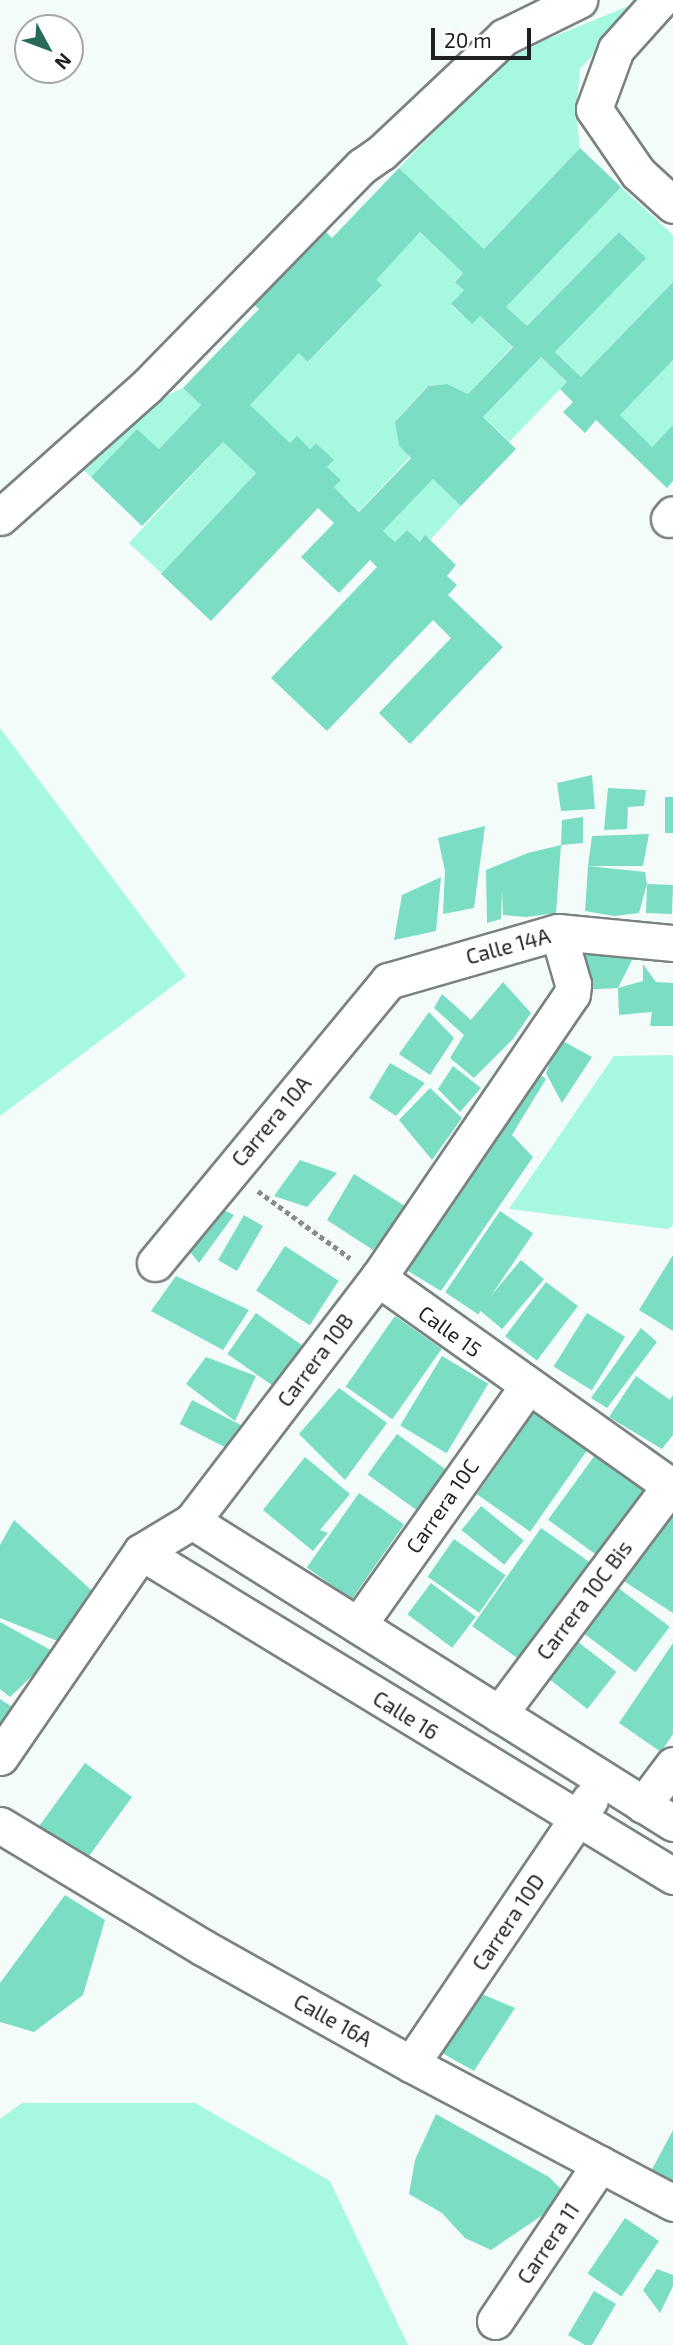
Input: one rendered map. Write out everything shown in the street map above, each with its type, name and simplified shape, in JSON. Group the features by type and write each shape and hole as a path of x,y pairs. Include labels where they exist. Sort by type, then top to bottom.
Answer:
{"street":[{"path":"0,517 146,387 362,166 382,152 504,37 579,0"},
{"path":"660,0 616,49 594,109 638,173 673,205"},
{"name":"Calle 14A","path":"388,981 558,932 673,943"},
{"name":"Carrera 10B","path":"0,1757 141,1552 192,1521 378,1278 572,994 573,984 558,932"},
{"name":"Carrera 10A","path":"156,1262 388,981"},
{"name":"Calle 15","path":"378,1278 527,1387 671,1487"},
{"name":"Carrera 10C","path":"358,1625 527,1387"},
{"name":"Carrera 10C Bis","path":"499,1714 671,1487"},
{"path":"192,1521 673,1823"},
{"name":"Calle 16","path":"141,1552 577,1820 673,1876"},
{"path":"643,1805 673,1765"},
{"name":"Carrera 10D","path":"411,2064 604,1779"},
{"name":"Calle 16A","path":"0,1825 204,1948 411,2064 673,2203"},
{"name":"Carrera 11","path":"495,2321 600,2164"}],"path":[{"path":"229,1171 378,1278"}],"green space":[{"path":"641,1 580,69 576,114 580,148 484,249 399,168 501,63 543,41"},
{"path":"621,187 673,235 673,282 581,377 555,352 645,258 619,232 527,326 506,307"},
{"path":"420,232 463,273 455,281 464,290 451,305 471,323 479,315 512,347 468,394 447,384 427,386 395,422 399,446 410,457 359,511 334,487 341,480 327,467 334,460 316,443 310,449 290,443 249,405 299,353 309,362 381,286 375,279"},
{"path":"541,357 567,382 509,442 483,417"},
{"path":"673,360 673,425 652,447 620,415"},
{"path":"183,388 201,405 159,449 137,429 91,477 80,467 136,410"},
{"path":"223,442 256,473 162,574 129,543"},
{"path":"433,479 461,506 430,540 425,536 420,542 407,530 395,542 383,531"},
{"path":"0,728 186,976 0,1116"},
{"path":"673,1055 673,1225 668,1229 509,1209 614,1056"},
{"path":"22,2103 195,2103 330,2181 408,2345 0,2345 0,2119"}],"building":[{"path":"580,148 621,187 506,307 527,326 619,232 646,258 555,352 581,377 673,282 673,360 620,415 652,447 673,425 673,481 667,488 596,420 585,433 563,412 573,402 560,389 567,382 541,357 483,417 516,449 461,506 433,479 383,531 395,542 407,530 420,542 425,535 456,565 447,576 457,585 448,595 503,647 410,744 379,713 451,638 433,620 327,731 271,678 377,567 370,560 339,593 301,557 334,523 318,508 211,621 161,574 256,473 223,442 142,526 91,477 137,429 159,449 201,405 183,388 259,309 254,305 325,231 332,238 399,168 484,249","holes":["420,232 463,273 455,282 464,290 451,304 472,324 480,316 513,347 468,394 447,384 428,386 395,422 399,446 411,458 359,512 334,487 341,480 327,467 334,460 316,443 310,449 297,436 290,443 250,405 299,353 308,362 382,285 376,280"]},
{"path":"592,775 595,809 561,811 557,783"},
{"path":"608,788 646,790 644,806 628,807 627,829 604,830"},
{"path":"665,797 673,797 673,833 665,833"},
{"path":"583,817 583,843 561,845 562,820"},
{"path":"485,826 474,908 443,914 445,871 438,838"},
{"path":"649,834 643,866 588,866 592,836"},
{"path":"561,845 556,913 526,917 503,915 502,890 501,919 487,923 486,870 528,853"},
{"path":"588,866 645,872 647,884 639,913 614,916 585,911"},
{"path":"441,877 436,931 394,940 402,895"},
{"path":"647,884 673,885 672,914 646,913"},
{"path":"566,946 637,950 618,988 582,990"},
{"path":"643,964 656,982 673,983 673,1026 650,1026 652,1012 619,1015 618,988 643,981"},
{"path":"503,982 531,1013 513,1039 474,1078 450,1058 464,1035 434,1008 442,994 471,1020"},
{"path":"429,1012 454,1038 430,1075 399,1054"},
{"path":"559,1039 592,1057 562,1103 546,1073"},
{"path":"390,1063 425,1083 396,1116 369,1098"},
{"path":"528,1065 546,1079 512,1135 533,1157 441,1291 395,1263"},
{"path":"453,1066 481,1088 460,1112 438,1089"},
{"path":"430,1088 462,1118 432,1160 399,1120"},
{"path":"300,1160 337,1173 307,1207 274,1196"},
{"path":"354,1174 408,1208 373,1250 327,1220"},
{"path":"212,1204 234,1215 199,1263 183,1243"},
{"path":"500,1211 533,1233 478,1315 445,1292"},
{"path":"244,1215 263,1226 237,1271 218,1260"},
{"path":"285,1246 339,1281 310,1325 256,1290"},
{"path":"673,1255 673,1331 639,1310"},
{"path":"521,1260 544,1279 502,1329 479,1310"},
{"path":"176,1276 249,1310 223,1350 151,1311"},
{"path":"546,1282 578,1306 537,1360 505,1336"},
{"path":"256,1313 305,1347 276,1388 227,1354"},
{"path":"587,1313 625,1337 592,1390 554,1366"},
{"path":"395,1316 442,1349 392,1419 346,1386"},
{"path":"641,1328 657,1342 607,1408 591,1398"},
{"path":"442,1356 488,1384 447,1453 400,1425"},
{"path":"206,1357 256,1376 235,1421 186,1384"},
{"path":"636,1376 670,1400 673,1395 673,1435 662,1449 609,1417"},
{"path":"339,1388 387,1423 345,1480 299,1434"},
{"path":"192,1400 243,1426 231,1450 180,1424"},
{"path":"536,1410 589,1447 530,1532 477,1494"},
{"path":"397,1434 447,1470 418,1511 368,1474"},
{"path":"598,1451 651,1490 601,1559 548,1520"},
{"path":"305,1457 350,1494 320,1530 328,1533 313,1551 263,1510"},
{"path":"359,1493 404,1525 352,1599 307,1568"},
{"path":"481,1506 524,1541 504,1565 461,1530"},
{"path":"665,1509 673,1514 673,1613 619,1578"},
{"path":"14,1520 99,1597 60,1642 0,1618 0,1545"},
{"path":"541,1528 596,1566 527,1665 472,1626"},
{"path":"454,1539 506,1575 479,1613 428,1577"},
{"path":"431,1583 476,1617 452,1648 408,1614"},
{"path":"617,1587 670,1627 635,1672 583,1633"},
{"path":"0,1622 56,1653 10,1697 0,1689"},
{"path":"573,1638 616,1672 587,1709 544,1675"},
{"path":"673,1643 673,1734 661,1752 619,1723"},
{"path":"0,1699 23,1714 0,1739"},
{"path":"85,1763 132,1797 85,1861 39,1827"},
{"path":"65,1895 105,1920 83,1995 34,2032 0,2022 0,1983"},
{"path":"475,1991 515,2008 474,2071 435,2049"},
{"path":"436,2114 549,2177 569,2197 491,2250 465,2238 442,2213 409,2194 415,2160"},
{"path":"673,2130 673,2187 649,2175"},
{"path":"625,2218 659,2241 622,2296 588,2274"},
{"path":"657,2269 673,2275 673,2286 660,2313 643,2290"},
{"path":"594,2291 616,2304 592,2345 585,2345 568,2335"}]}
